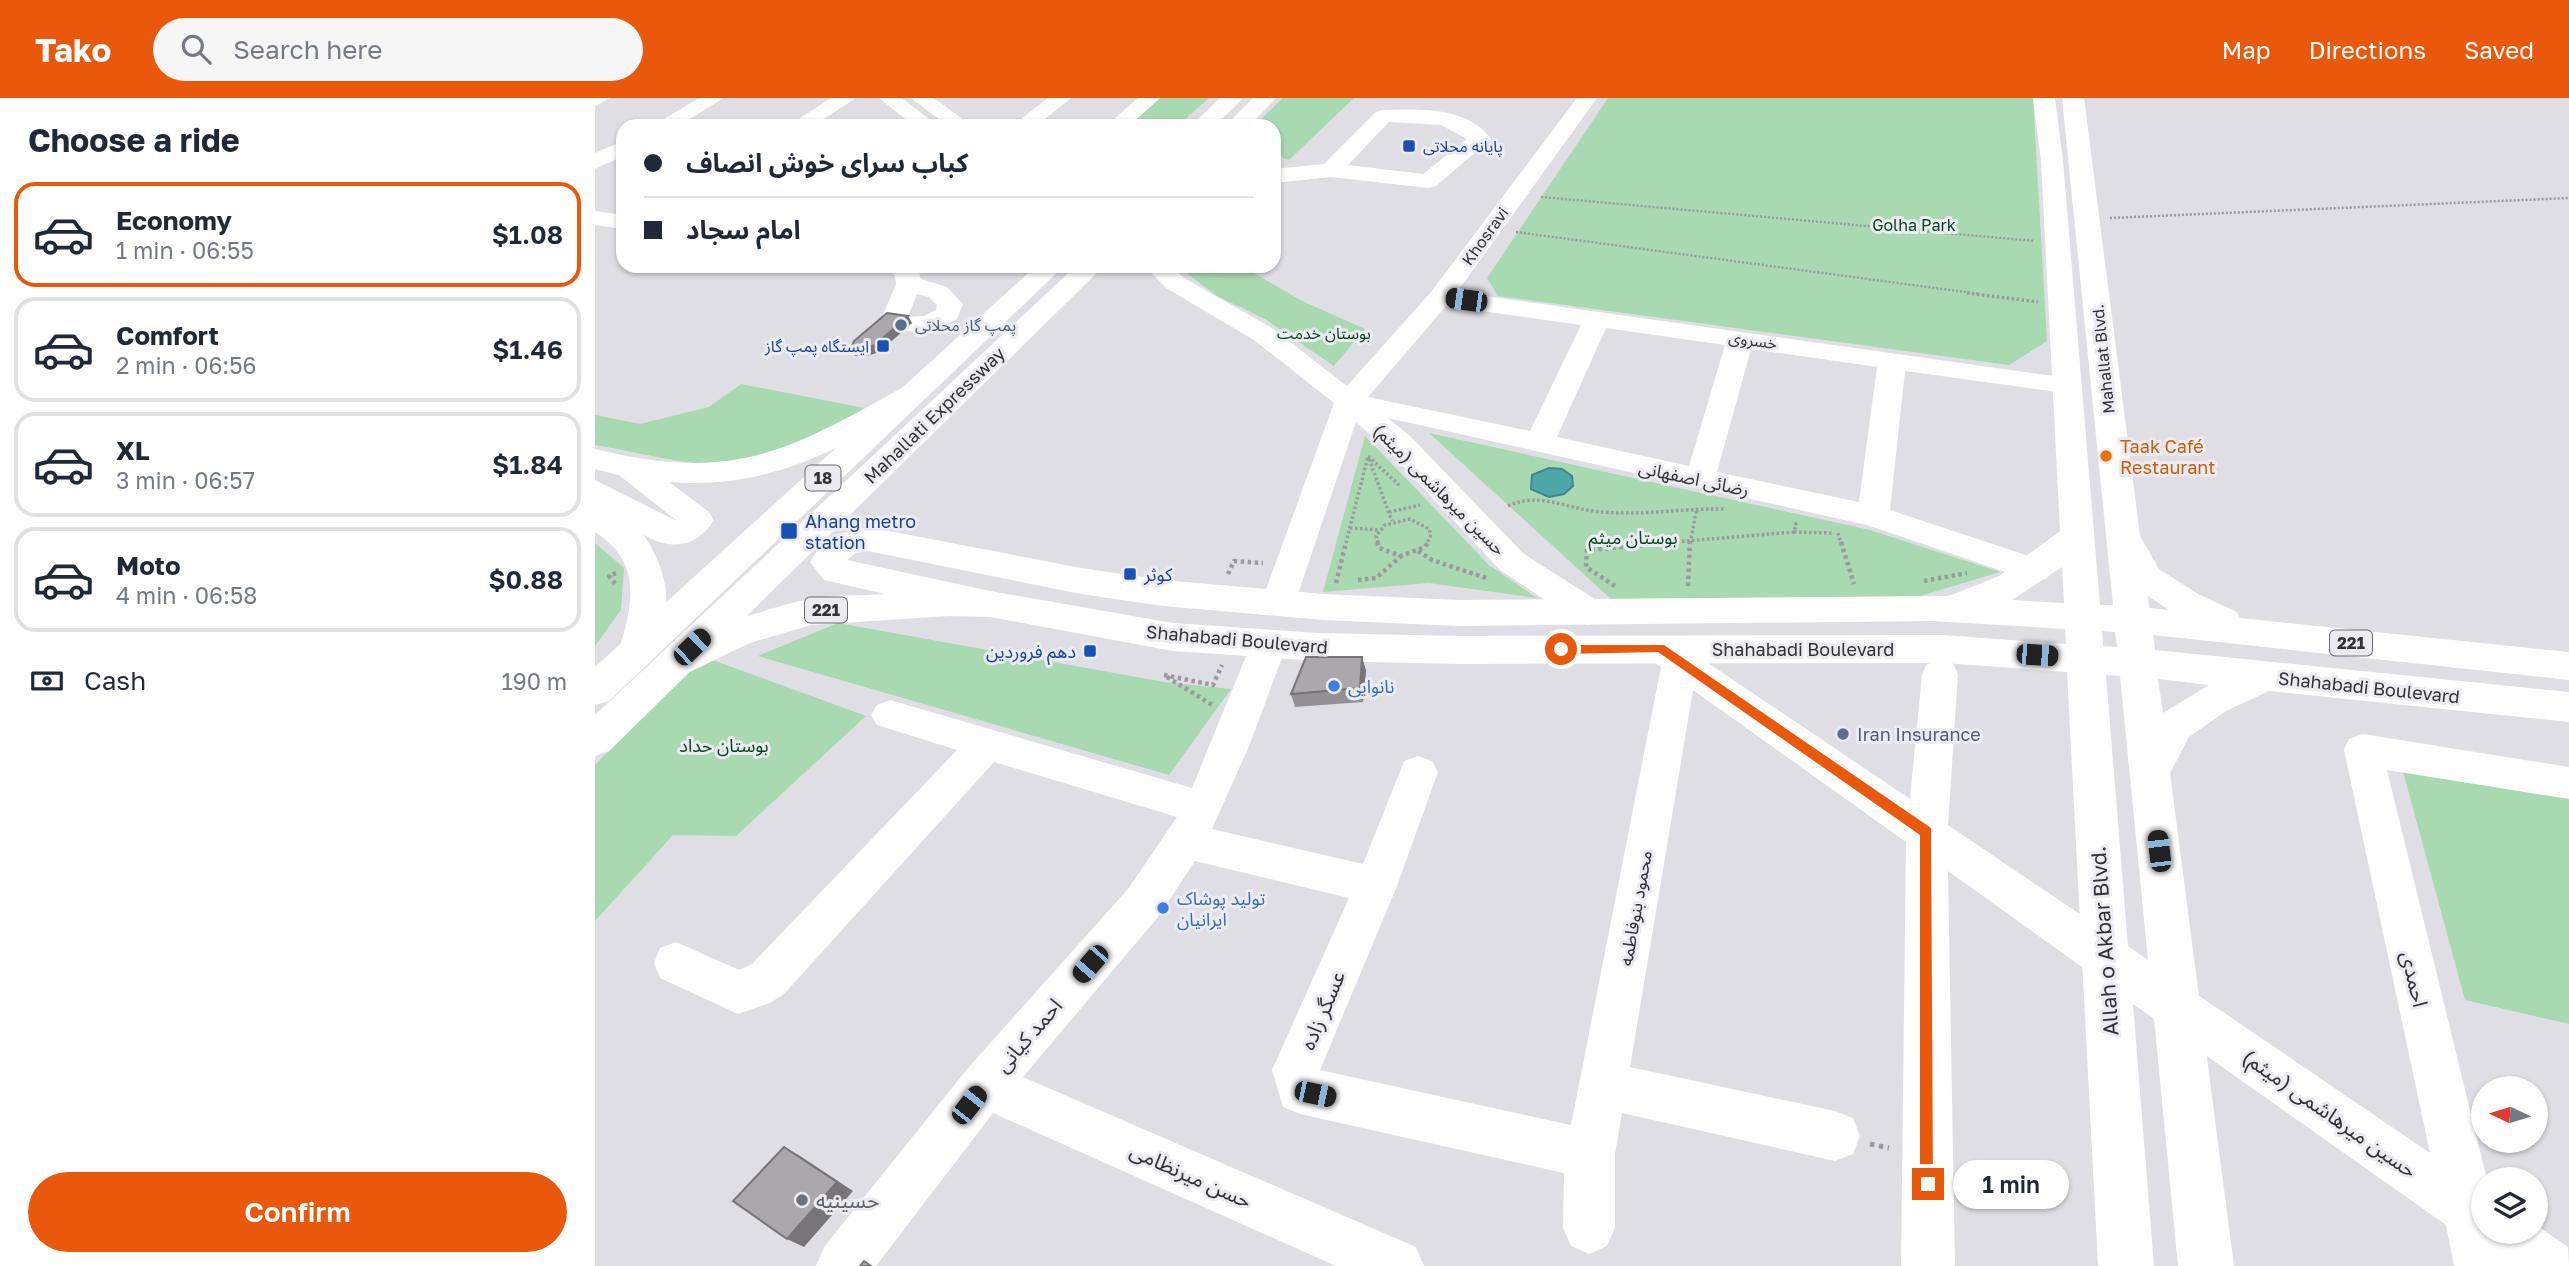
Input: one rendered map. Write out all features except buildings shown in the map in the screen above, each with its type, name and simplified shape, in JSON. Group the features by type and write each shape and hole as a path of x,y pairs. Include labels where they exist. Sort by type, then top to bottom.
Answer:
{"main road":[{"path":"1210,119 1232,98"},
{"path":"1244,119 1265,98"},
{"path":"2044,98 2082,617"},
{"name":"Mahallat Blvd.","path":"2073,98 2133,620"},
{"name":"Mahallati Expressway","path":"595,690 1043,273"},
{"name":"Mahallati Expressway","path":"595,740 1084,273"},
{"path":"595,460 631,469 725,471 764,466 822,443 917,391"},
{"path":"868,539 852,515 893,453"},
{"path":"595,491 669,535 687,531 697,520 631,469"},
{"path":"595,517 622,534 645,561 651,584 647,621 637,652"},
{"path":"1926,595 1998,594 2035,570 2077,535"},
{"path":"2123,536 2147,578 2185,603 2248,632"},
{"name":"Shahabadi Boulevard","path":"868,539 1018,569 1163,593 1273,623 1461,650 1670,655 1943,649 2138,663 2569,707"},
{"name":"221","path":"868,539 851,540 835,549 827,562 836,571 990,604"},
{"name":"Shahabadi Boulevard","path":"672,667 738,633 811,612 889,605 990,604 1173,637 1273,623 1459,613 1589,612 1926,595 2082,617 2133,620 2569,666"},
{"name":"Allah o Akbar Blvd.","path":"2082,617 2126,1266"},
{"path":"2133,620 2206,1266"},
{"path":"2150,773 2174,726 2212,700 2264,676"},
{"path":"2105,957 2176,1007"}],"street":[{"path":"595,100 600,98"},
{"path":"675,119 714,98"},
{"path":"810,119 846,98"},
{"path":"889,98 931,113"},
{"path":"1032,119 1061,98"},
{"path":"1124,119 1150,98"},
{"name":"Khosravi","path":"1349,401 1440,297 1587,98"},
{"path":"1281,175 1331,170 1428,181 1480,139 1465,123 1429,116 1383,116 1331,170"},
{"path":"595,162 616,151"},
{"path":"595,218 616,221"},
{"name":"حسین میرهاشمی (میثم)","path":"1164,273 1175,283 1263,334 1349,401 1399,443 1512,562 1589,612"},
{"name":"خسروی","path":"1440,297 2065,385"},
{"path":"1539,443 1597,319"},
{"path":"1698,494 1740,339"},
{"path":"1862,526 1892,360"},
{"name":"رضائی اصفهانی","path":"1349,401 1539,443 1698,494 1862,526 2035,570"},
{"name":"احمد کیانی","path":"843,1266 985,1085 1143,903 1193,825 1240,722 1349,401"},
{"path":"1670,655 2105,957"},
{"name":"محمود بنوفاطمه","path":"1589,1228 1590,1154 1670,655"},
{"path":"1928,1266 1927,832 1940,674"},
{"path":"890,715 988,743 1193,825 1376,886"},
{"path":"676,963 739,992 754,988 768,979 988,743"},
{"name":"احمدی","path":"2471,1170 2363,750 2569,783"},
{"name":"عسگر زاده","path":"1418,772 1376,886 1296,1070 1300,1090 1590,1154"},
{"name":"حسین میرهاشمی (میثم)","path":"2176,1007 2471,1211"},
{"name":"حسن میرنظامی","path":"985,1085 1397,1266"},
{"path":"1603,1085 1835,1136"},
{"name":"احمدی","path":"2481,1266 2482,1244"},
{"name":"حسین میرهاشمی (میثم)","path":"2518,1244 2549,1266"}],"path":[{"path":"1516,195 2056,243"},
{"path":"2088,219 2569,198"},
{"path":"1491,228 2060,304"},
{"path":"1368,456 1404,489"},
{"path":"1368,456 1392,521"},
{"path":"1350,528 1379,530 1392,521 1410,519 1425,524 1431,535 1425,547 1402,556 1376,578 1336,583 1368,456"},
{"path":"1509,506 1517,500 1530,499 1593,511 1698,494 1735,511"},
{"path":"1688,590 1690,541 1698,494"},
{"path":"1388,512 1421,506 1413,498"},
{"path":"1784,522 1796,524 1794,532"},
{"path":"1620,589 1586,566 1587,550 1794,532 1838,533 1862,526"},
{"path":"1379,530 1376,542 1379,548 1402,556"},
{"path":"1838,533 1854,584"},
{"path":"1419,551 1432,560 1464,568 1495,582"},
{"path":"1225,581 1234,561 1266,563"},
{"path":"1926,595 1973,571 1959,568"},
{"path":"609,576 615,586"},
{"path":"1842,584 1867,584"},
{"path":"1213,685 1164,675 1240,722"},
{"path":"1835,1136 1928,1157"}],"green space":[{"path":"1142,98 1209,98 1185,119 1116,119"},
{"path":"1283,98 1354,98 1289,160 1281,157 1281,119 1261,119"},
{"name":"Golha Park","path":"1608,98 2033,98 2047,341 2009,365 1498,296 1487,278"},
{"name":"بوستان خدمت","path":"1186,273 1254,273 1302,301 1365,329 1334,366 1265,319 1217,296"},
{"path":"741,384 864,408 802,445 750,462 698,463 595,445 595,415 640,424 709,407"},
{"name":"بوستان میثم","path":"1429,433 1870,530 2000,572 1920,596 1611,599"},
{"path":"1365,436 1489,565 1537,598 1429,583 1323,592"},
{"path":"595,543 624,568 621,610 595,646"},
{"path":"838,623 1164,682 1231,689 1169,775 758,656"},
{"name":"بوستان حداد","path":"704,657 866,716 736,836 673,835 595,921 595,765"},
{"path":"2401,764 2569,797 2569,1024 2465,1000"}],"water":[{"path":"1549,468 1562,469 1572,476 1573,486 1564,494 1549,497 1531,489 1532,475"}],"place":[{"name":"پایانه محلاتی","path":"1409,146"},
{"name":"پمپ گاز محلاتی","path":"901,325"},
{"name":"ایستگاه پمپ گاز","path":"883,346"},
{"name":"Taak Café Restaurant","path":"2106,456"},
{"name":"Ahang metro station","path":"789,531"},
{"name":"کوثر","path":"1130,574"},
{"name":"دهم فروردین","path":"1090,651"},
{"name":"نانوایی","path":"1334,686"},
{"name":"Iran Insurance","path":"1843,734"},
{"name":"تولید پوشاک ایرانیان","path":"1163,908"},
{"name":"حسینیه","path":"802,1200"}],"route":[{"path":"1561,649 1660,648 1927,832 1928,1184"}]}
